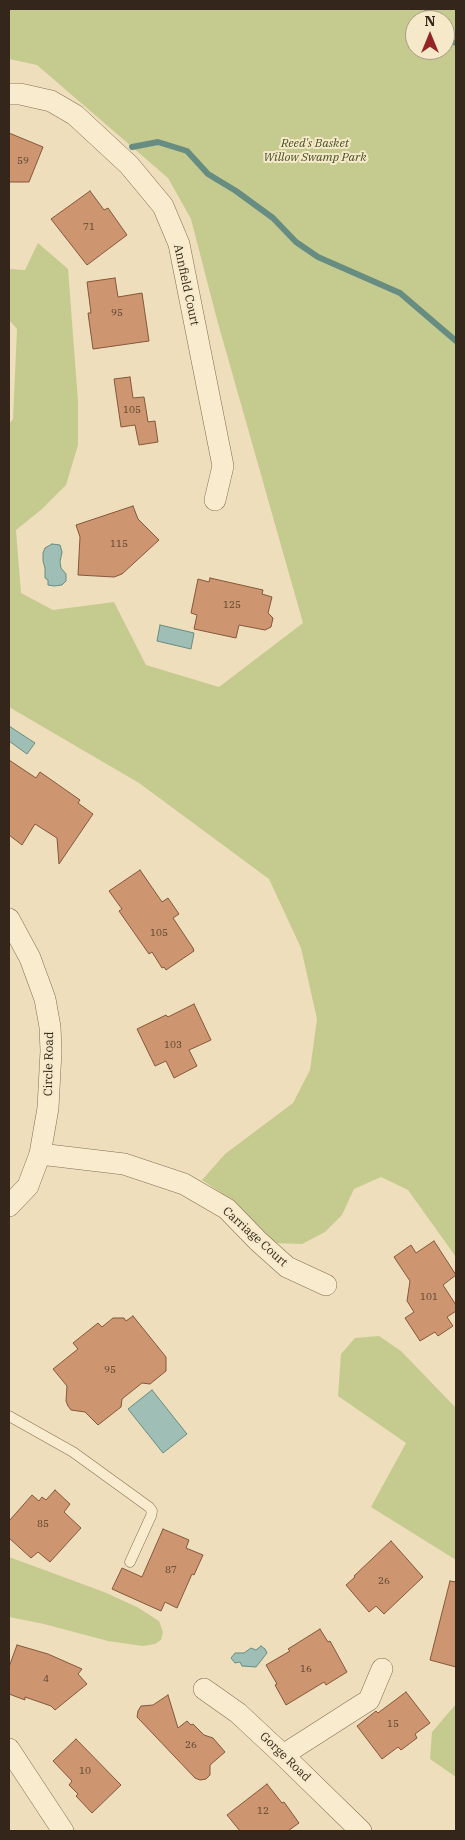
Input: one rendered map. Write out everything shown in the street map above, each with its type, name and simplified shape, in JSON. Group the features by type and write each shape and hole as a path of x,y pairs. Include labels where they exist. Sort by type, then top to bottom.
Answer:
{"street":[{"name":"Annfield Court","path":"9,94 20,94 51,101 75,115 128,165 163,206 179,244 223,466 215,500"},
{"name":"Circle Road","path":"9,919 30,958 45,999 50,1027 51,1051 48,1108 40,1154 28,1186 9,1206"},
{"name":"Carriage Court","path":"40,1154 124,1164 184,1184 227,1209 258,1242 287,1267 326,1286"},
{"path":"284,1755 369,1700 382,1669"},
{"name":"Gorge Road","path":"204,1689 238,1713 284,1755 360,1831"},
{"path":"9,1749 63,1831"}],"lane":[{"path":"9,1416 73,1452 149,1507 152,1511 151,1516 130,1562"}],"green space":[{"name":"Reed's Basket Willow Swamp Park","path":"9,9 456,9 456,1257 408,1190 381,1177 354,1189 342,1215 325,1232 302,1244 273,1243 235,1202 202,1180 225,1154 293,1103 310,1070 317,1019 301,948 269,879 139,783 9,707 9,424 13,419 17,329 9,320 9,269 25,270 38,243 68,269 78,401 78,445 66,485 42,509 16,530 21,593 53,610 114,602 146,665 219,687 303,623 216,316 191,219 168,178 37,65 9,59"},
{"path":"379,1336 401,1351 456,1408 456,1560 371,1507 406,1443 338,1396 341,1354 355,1338"},
{"path":"9,1557 104,1592 137,1607 159,1621 163,1632 161,1640 155,1644 143,1646 108,1641 9,1617"},
{"path":"456,1704 456,1777 430,1759 432,1732"}],"water":[{"path":"52,544 60,545 62,552 60,562 61,568 66,574 66,581 62,585 48,585 48,580 45,578 43,553 45,548"},
{"path":"160,625 194,633 191,649 157,641"},
{"path":"9,726 35,743 27,754 9,741"},
{"path":"152,1390 187,1434 163,1453 128,1409"},
{"path":"261,1646 267,1653 256,1667 242,1666 240,1662 235,1663 231,1658 235,1653 244,1653 251,1648 256,1650"}],"building":[{"path":"9,133 43,147 29,182 9,182"},
{"path":"90,191 104,210 108,208 127,235 87,265 51,219"},
{"path":"115,278 118,297 142,293 149,341 93,349 88,313 91,313 87,282"},
{"path":"130,377 133,398 144,397 148,422 155,421 158,442 139,445 135,425 121,427 114,379"},
{"path":"133,506 138,519 159,540 122,574 114,577 78,575 80,537 76,525"},
{"path":"210,578 263,590 262,594 272,597 268,613 273,618 271,627 265,630 239,625 236,638 194,629 197,615 191,613 198,579 209,582"},
{"path":"9,760 36,778 40,772 80,800 78,803 93,814 59,864 57,838 35,824 22,845 9,835"},
{"path":"140,870 162,902 168,898 179,914 173,918 194,951 166,970 164,967 162,968 152,952 149,954 119,911 122,909 109,891"},
{"path":"194,1004 211,1040 189,1050 197,1066 174,1078 166,1061 155,1066 137,1029"},
{"path":"434,1241 456,1275 443,1285 456,1305 456,1311 447,1317 453,1326 438,1336 435,1332 420,1341 405,1318 414,1312 407,1301 410,1281 394,1257 411,1245 416,1253"},
{"path":"133,1316 166,1357 166,1371 150,1384 142,1383 122,1399 121,1407 98,1425 85,1412 71,1410 66,1401 67,1386 53,1369 78,1349 73,1343 98,1323 102,1327 113,1318 124,1318 126,1321"},
{"path":"55,1490 70,1504 64,1512 81,1528 50,1562 38,1552 31,1558 9,1538 9,1521 32,1495 39,1501 42,1497 46,1500"},
{"path":"163,1529 189,1540 186,1548 203,1555 194,1575 192,1574 177,1608 165,1602 161,1611 112,1589 122,1568 142,1577"},
{"path":"391,1541 423,1577 384,1614 376,1606 369,1612 346,1585"},
{"path":"450,1581 456,1582 456,1667 430,1660"},
{"path":"320,1629 328,1642 330,1641 347,1672 326,1685 324,1682 286,1705 266,1665 290,1651 288,1649"},
{"path":"17,1645 48,1654 82,1669 78,1674 87,1684 55,1710 51,1706 25,1697 25,1700 9,1694 9,1667"},
{"path":"406,1692 430,1723 415,1734 417,1738 401,1750 398,1747 382,1759 357,1726"},
{"path":"168,1695 178,1728 187,1721 191,1725 193,1724 204,1735 213,1738 225,1752 210,1765 210,1775 206,1779 200,1780 195,1778 137,1717 141,1706 153,1705"},
{"path":"76,1739 121,1785 92,1813 76,1796 78,1794 69,1785 72,1781 53,1761"},
{"path":"267,1784 282,1803 284,1802 299,1823 288,1831 240,1831 227,1815"}],"waterway":[{"path":"132,147 158,142 187,151 208,174 236,191 273,218 296,242 318,257 400,293 456,341"}]}
